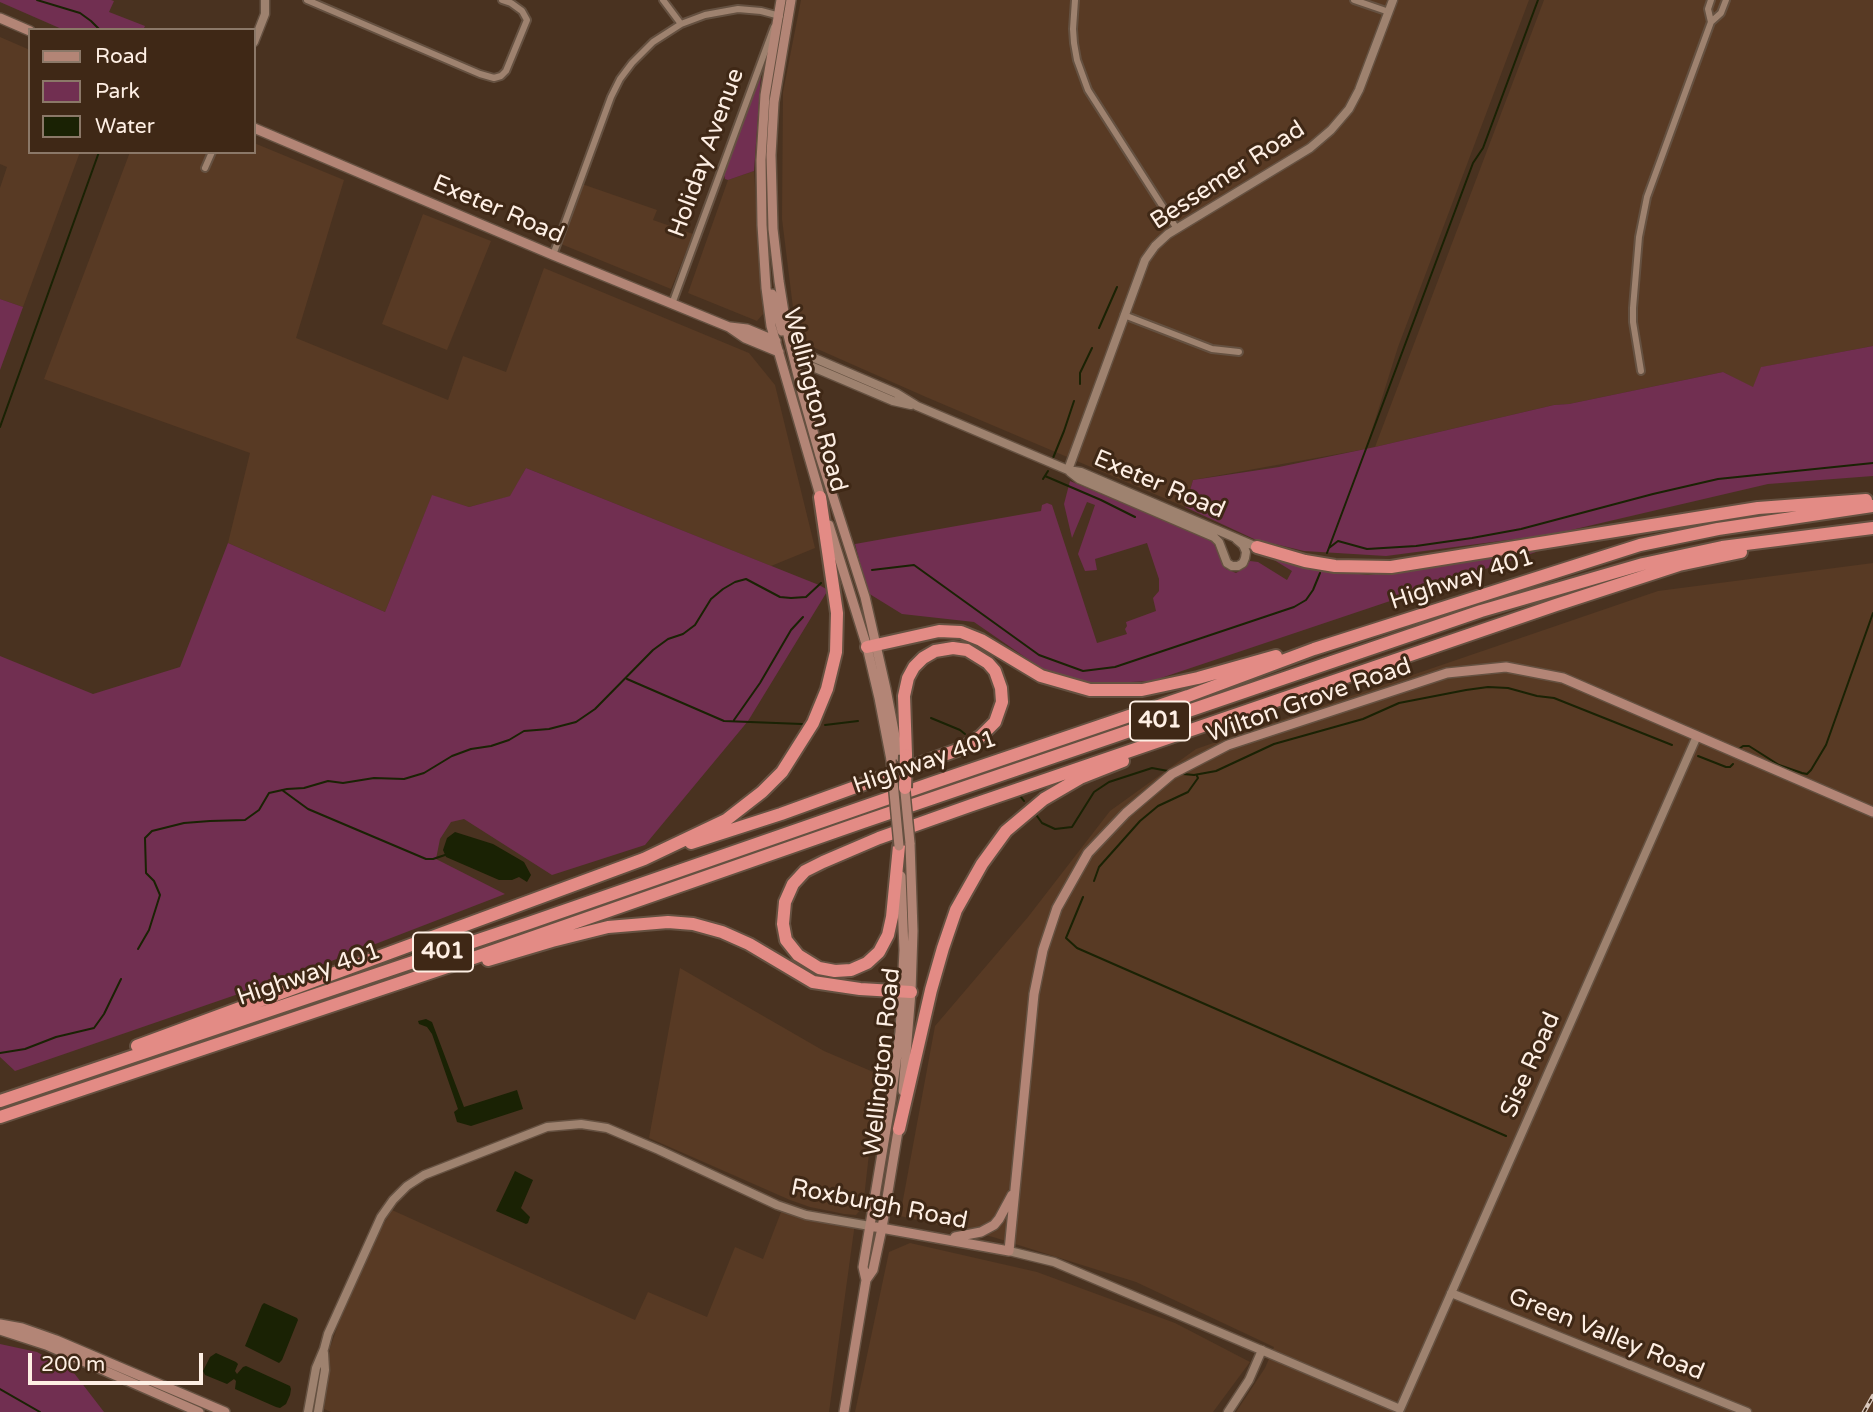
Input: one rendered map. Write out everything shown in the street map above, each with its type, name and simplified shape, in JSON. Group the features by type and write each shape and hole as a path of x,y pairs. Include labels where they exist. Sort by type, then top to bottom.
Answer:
{"highway":[{"path":"644,859 726,820 762,792 782,772 813,723 827,689 836,652 837,613 820,497"},
{"path":"1257,547 1305,561 1335,566 1391,567 1758,508 1873,499"},
{"name":"Highway 401","path":"0,1101 529,923 1188,696 1314,649 1640,545 1718,529 1873,506"},
{"name":"Highway 401","path":"0,1117 459,963 1481,611 1643,564 1723,547 1873,528"},
{"path":"905,844 888,935 879,952 867,963 851,970 835,971 819,968 798,955 786,940 783,924 785,902 793,884 805,871 879,838 1642,577 1679,565 1766,547 1779,540"},
{"path":"871,646 939,631 961,632 981,640 1041,676 1090,690 1142,690 1198,678 1297,650 1314,649"},
{"path":"94,1069 108,1057 644,859 781,814 963,748 995,722 1002,702 1001,688 995,671 988,663 967,650 953,648 935,651 923,658 908,678 899,757 905,788"},
{"path":"899,1129 931,990 956,910 982,864 1006,831 1044,799 1080,778 1179,739 1198,727"},
{"path":"459,963 485,961 608,927 668,922 693,924 722,932 814,982 847,988 907,991"}],"main road":[{"name":"Wellington Road","path":"781,0 783,16 771,160 774,233 789,347 864,597 879,698 899,757 905,844"},
{"name":"Wellington Road","path":"791,0 783,16 765,94 761,160 762,225 771,326 820,497 871,646"},
{"path":"0,18 28,30"},
{"name":"Exeter Road","path":"256,129 729,327 745,338 794,359"},
{"path":"765,267 789,347"},
{"name":"Exeter Road","path":"729,327 747,329 789,347"},
{"name":"Wilton Grove Road","path":"1009,1251 1037,973 1057,908 1088,853 1126,813 1172,774 1228,745 1434,677 1506,667 1563,678 1873,813"},
{"path":"844,1412 866,1280 863,1267 907,991 904,950 905,788"},
{"name":"Wellington Road","path":"866,1280 873,1270 899,1129 907,991"},
{"path":"946,1239 981,1232 994,1225 1016,1189"},
{"name":"Roxburgh Road","path":"870,1226 1009,1251"},
{"path":"0,1324 57,1340 225,1412"},
{"path":"0,1330 46,1345 199,1412"}],"street":[{"path":"256,37 265,14 265,0"},
{"path":"307,0 480,75 494,78 506,71 527,20 522,10 502,0"},
{"path":"663,0 681,24"},
{"path":"1075,0 1074,43 1088,90 1177,229"},
{"path":"1354,0 1389,12"},
{"name":"Bessemer Road","path":"1068,470 1145,260 1155,246 1177,229 1310,148 1331,130 1354,100 1393,0"},
{"path":"1711,0 1708,9 1711,22"},
{"path":"1641,371 1633,322 1639,234 1647,197 1711,22 1721,13 1726,0"},
{"path":"553,255 611,97 632,63 653,42 681,24 705,15 738,9 761,10 783,16"},
{"name":"Holiday Avenue","path":"672,304 783,16"},
{"path":"205,168 211,154"},
{"path":"1124,315 1212,349 1239,352"},
{"name":"Exeter Road","path":"789,347 896,393 917,406 1257,547"},
{"name":"Exeter Road","path":"794,359 893,401 917,406"},
{"name":"Exeter Road","path":"1068,470 1079,479 1214,537 1222,548 1227,563 1232,566 1238,566 1245,558 1246,552 1235,538"},
{"name":"Sise Road","path":"1400,1409 1697,736"},
{"name":"Roxburgh Road","path":"308,1412 316,1368 328,1334 386,1209 407,1186 424,1175 547,1127 581,1124 607,1128 777,1205 806,1215 870,1226"},
{"name":"Roxburgh Road","path":"1009,1251 1054,1262 1400,1409"},
{"name":"Green Valley Road","path":"1451,1293 1747,1412"},
{"name":"Roxburgh Road","path":"318,1412 325,1370 324,1349"},
{"path":"1228,1412 1249,1380 1262,1350"}],"shaded area":[{"path":"801,0 1529,0 1398,347 1366,449 1193,480 1185,507 797,340 782,219 783,92"},
{"path":"1544,0 1873,0 1873,346 1762,367 1753,388 1723,372 1554,405 1375,447"},
{"path":"0,37 28,49 28,154 79,154 23,307 0,299 0,188 7,167 0,164"},
{"path":"256,144 344,180 296,338 448,400 463,356 506,372 544,268 749,353 775,385 815,548 771,566 526,468 511,496 469,507 432,496 385,612 228,543 250,453 44,379 129,154 256,154"},
{"path":"754,171 763,314 757,321 688,293 728,180"},
{"path":"582,184 657,210 653,220 693,234 671,289 561,244"},
{"path":"423,214 491,241 447,350 382,324"},
{"path":"1873,563 1873,1412 1236,1412 1265,1368 1274,1347 1136,1282 993,1237 900,1216 935,1026 1028,917 1110,811 1196,749 1658,591"},
{"path":"680,968 824,1051 878,1074 863,1207 856,1215 810,1207 790,1200 649,1138"},
{"path":"783,1207 855,1223 829,1412 331,1412 324,1409 330,1348 377,1235 392,1210 635,1320 648,1292 707,1317 735,1247 763,1259"},
{"path":"910,1243 1037,1272 1175,1323 1250,1362 1213,1412 855,1412 889,1252"}],"green space":[{"path":"111,0 114,1 109,12 145,26 59,28 0,2"},
{"path":"761,74 754,171 728,180 724,175"},
{"path":"0,299 23,307 0,370"},
{"path":"1873,346 1873,476 1768,484 1554,534 1386,556 1304,551 1254,539 1185,507 1193,480 1279,467 1554,405 1723,372 1753,387 1761,367"},
{"path":"526,468 828,590 748,721 645,845 552,875 464,819 451,822 440,839 436,859 505,894 308,970 15,1071 0,1057 0,656 93,694 180,667 228,543 385,612 432,495 469,507 510,496"},
{"path":"1070,481 1212,540 1226,569 1236,573 1250,561 1258,562 1287,580 1292,571 1266,555 1304,567 1368,575 1539,551 1152,681 1090,684 1069,681 1045,671 974,622 902,614 868,593 855,544 1041,511 1042,505 1047,503 1052,505 1097,643 1127,634 1126,622 1156,611 1153,598 1159,591 1159,579 1147,543 1095,559 1097,570 1085,571 1078,554 1095,505 1087,502 1072,538 1064,504"},
{"path":"0,1344 37,1352 74,1373 104,1412 0,1412"}],"water":[{"path":"455,832 493,844 524,862 531,875 527,882 519,877 499,880 446,857 443,850 447,838"},
{"path":"426,1019 432,1022 464,1107 517,1090 523,1109 471,1126 457,1122 454,1112 458,1109 432,1034 418,1021"},
{"path":"515,1171 533,1180 521,1208 530,1217 526,1224 496,1211"},
{"path":"264,1303 298,1320 279,1363 245,1346"},
{"path":"216,1353 238,1364 235,1371 237,1374 246,1366 290,1386 286,1404 280,1408 276,1407 235,1389 234,1379 227,1384 205,1375 203,1371 210,1357"}],"waterway":[{"path":"37,0 80,13 98,28"},
{"path":"1327,553 1473,163 1483,148 1538,0"},
{"path":"0,427 98,154"},
{"path":"1099,328 1117,287"},
{"path":"1080,384 1080,373 1092,348"},
{"path":"1053,458 1074,401"},
{"path":"1329,548 1338,541 1367,549 1416,546 1472,538 1521,529 1718,479 1873,463"},
{"path":"1043,479 1048,471"},
{"path":"1045,476 1135,517"},
{"path":"872,570 914,565 1039,655 1083,671 1115,667 1294,607 1306,600 1320,573"},
{"path":"138,949 149,930 160,895 154,881 146,873 145,838 152,831 184,823 245,820 259,810 269,793 328,781 343,783 374,778 404,779 424,773 452,756 509,740 524,731 549,729 576,722 595,709 653,650 695,625 711,599 735,582 746,579 780,597 791,598 806,597 821,583"},
{"path":"1739,749 1749,746 1779,765 1807,774 1811,770 1826,745 1873,613"},
{"path":"734,720 760,683 791,630 803,617"},
{"path":"627,679 724,721 802,724"},
{"path":"1183,774 1216,771 1274,744 1363,719 1399,703 1488,687 1508,688 1554,698 1672,745"},
{"path":"931,718 965,734"},
{"path":"825,725 858,721"},
{"path":"1698,756 1726,767 1733,764"},
{"path":"1037,816 1042,823 1055,829 1072,827 1094,792 1109,782 1152,768 1168,771"},
{"path":"1094,881 1099,867 1140,821 1158,806 1188,792 1197,776"},
{"path":"282,790 308,809 426,859 445,855"},
{"path":"1021,797 1024,801"},
{"path":"1083,897 1066,938 1077,948 1506,1136"},
{"path":"0,1053 25,1049 56,1037 94,1028 121,979"},
{"path":"0,1389 40,1412"}],"railway":[{"path":"1864,1412 1873,1396"}]}
